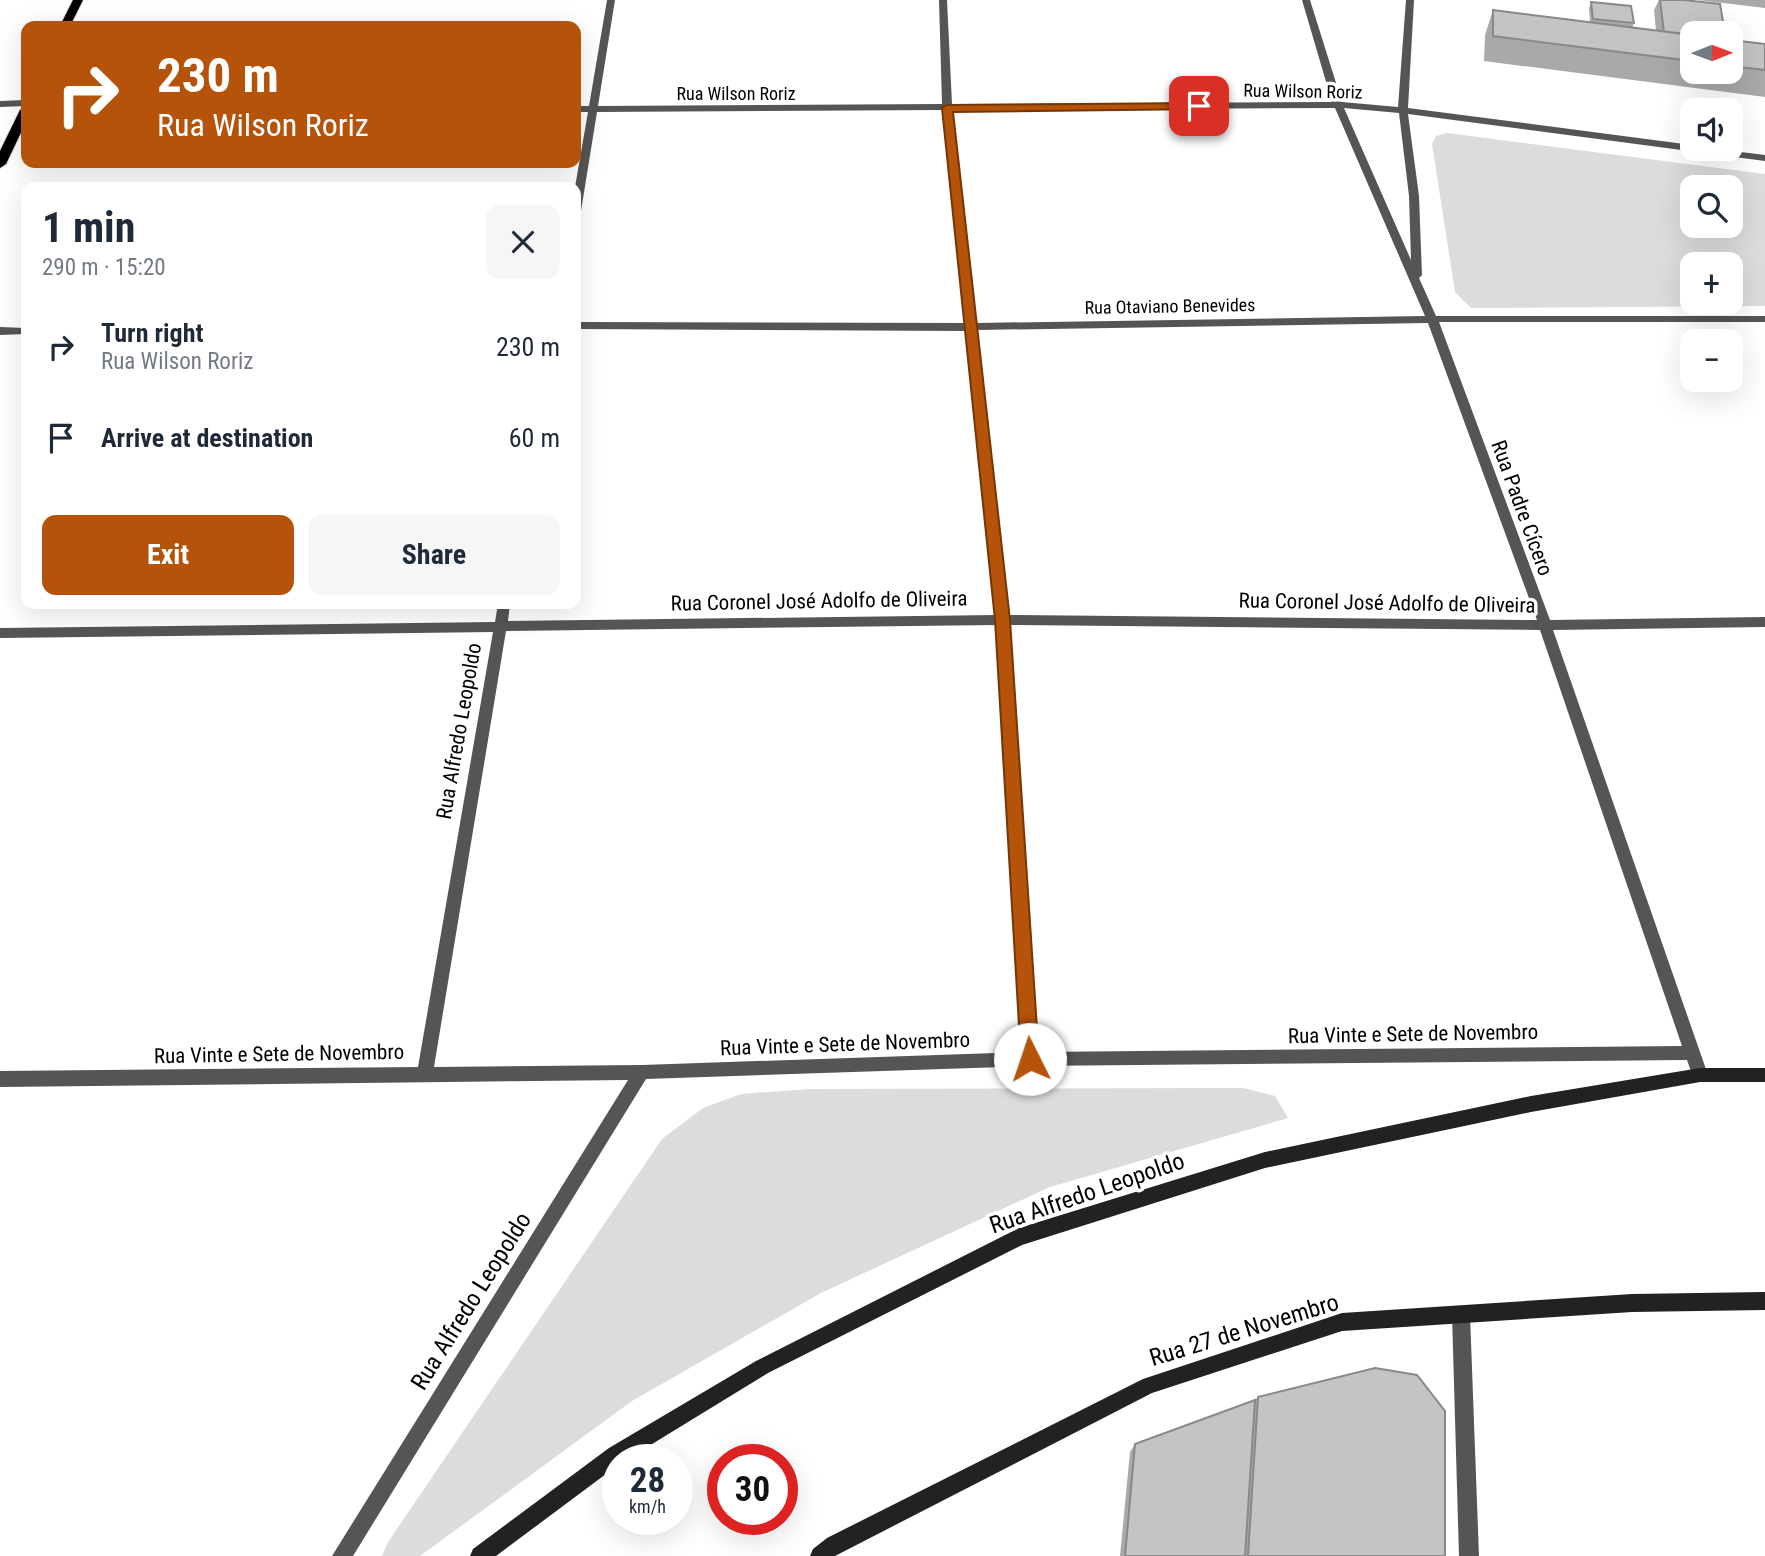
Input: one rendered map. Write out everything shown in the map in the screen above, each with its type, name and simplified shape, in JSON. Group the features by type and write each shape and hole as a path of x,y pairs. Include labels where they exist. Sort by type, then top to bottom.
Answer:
{"main road":[{"path":"68,21 78,0"},
{"path":"0,164 21,120"},
{"path":"1700,1075 1765,1075"},
{"name":"Rua Alfredo Leopoldo","path":"480,1556 616,1455 762,1367 1019,1237 1265,1160 1531,1104 1700,1075"},
{"name":"Rua 27 de Novembro","path":"820,1556 834,1545 1149,1385 1342,1322 1632,1303 1765,1301"}],"street":[{"path":"581,183 611,0"},
{"path":"943,0 947,108 1003,620 1030,1059"},
{"name":"Rua Padre Cícero","path":"1306,0 1338,105 1432,319 1545,625 1700,1075"},
{"path":"1410,0 1403,110 1414,196 1418,284"},
{"path":"0,104 21,103"},
{"name":"Rua Wilson Roriz","path":"581,109 1338,105 1403,110 1680,146"},
{"name":"Rua Wilson Roriz","path":"1743,155 1765,158"},
{"name":"Rua Otaviano Benevides","path":"581,326 971,327 1432,319 1765,319"},
{"path":"0,331 21,331"},
{"name":"Rua Alfredo Leopoldo","path":"425,1073 503,609"},
{"name":"Rua Coronel José Adolfo de Oliveira","path":"0,633 1003,620 1545,625 1765,622"},
{"name":"Rua Vinte e Sete de Novembro","path":"0,1079 642,1072 1030,1059 1692,1052"},
{"name":"Rua Alfredo Leopoldo","path":"342,1556 642,1072"},
{"path":"1461,1315 1469,1556"}],"shaded area":[{"path":"1447,133 1765,174 1765,306 1743,306 1743,252 1680,252 1680,307 1471,308 1455,292 1432,144 1436,136"},
{"path":"1243,1088 1275,1096 1288,1118 1050,1187 821,1293 632,1401 420,1556 382,1556 388,1542 662,1139 703,1108 741,1094 808,1089"}],"building":[{"path":"1660,0 1720,4 1723,21 1680,21 1680,34 1664,32"},
{"path":"1591,2 1631,6 1634,23 1593,19"},
{"path":"1493,10 1680,33 1680,59 1493,36"},
{"path":"1743,41 1765,44 1765,70 1743,67"},
{"path":"1375,1368 1417,1375 1445,1411 1445,1556 1248,1556 1258,1397"},
{"path":"1255,1400 1245,1556 1125,1556 1135,1444"}],"route":[{"path":"1030,1059 1003,620 947,108 1199,106"}]}
